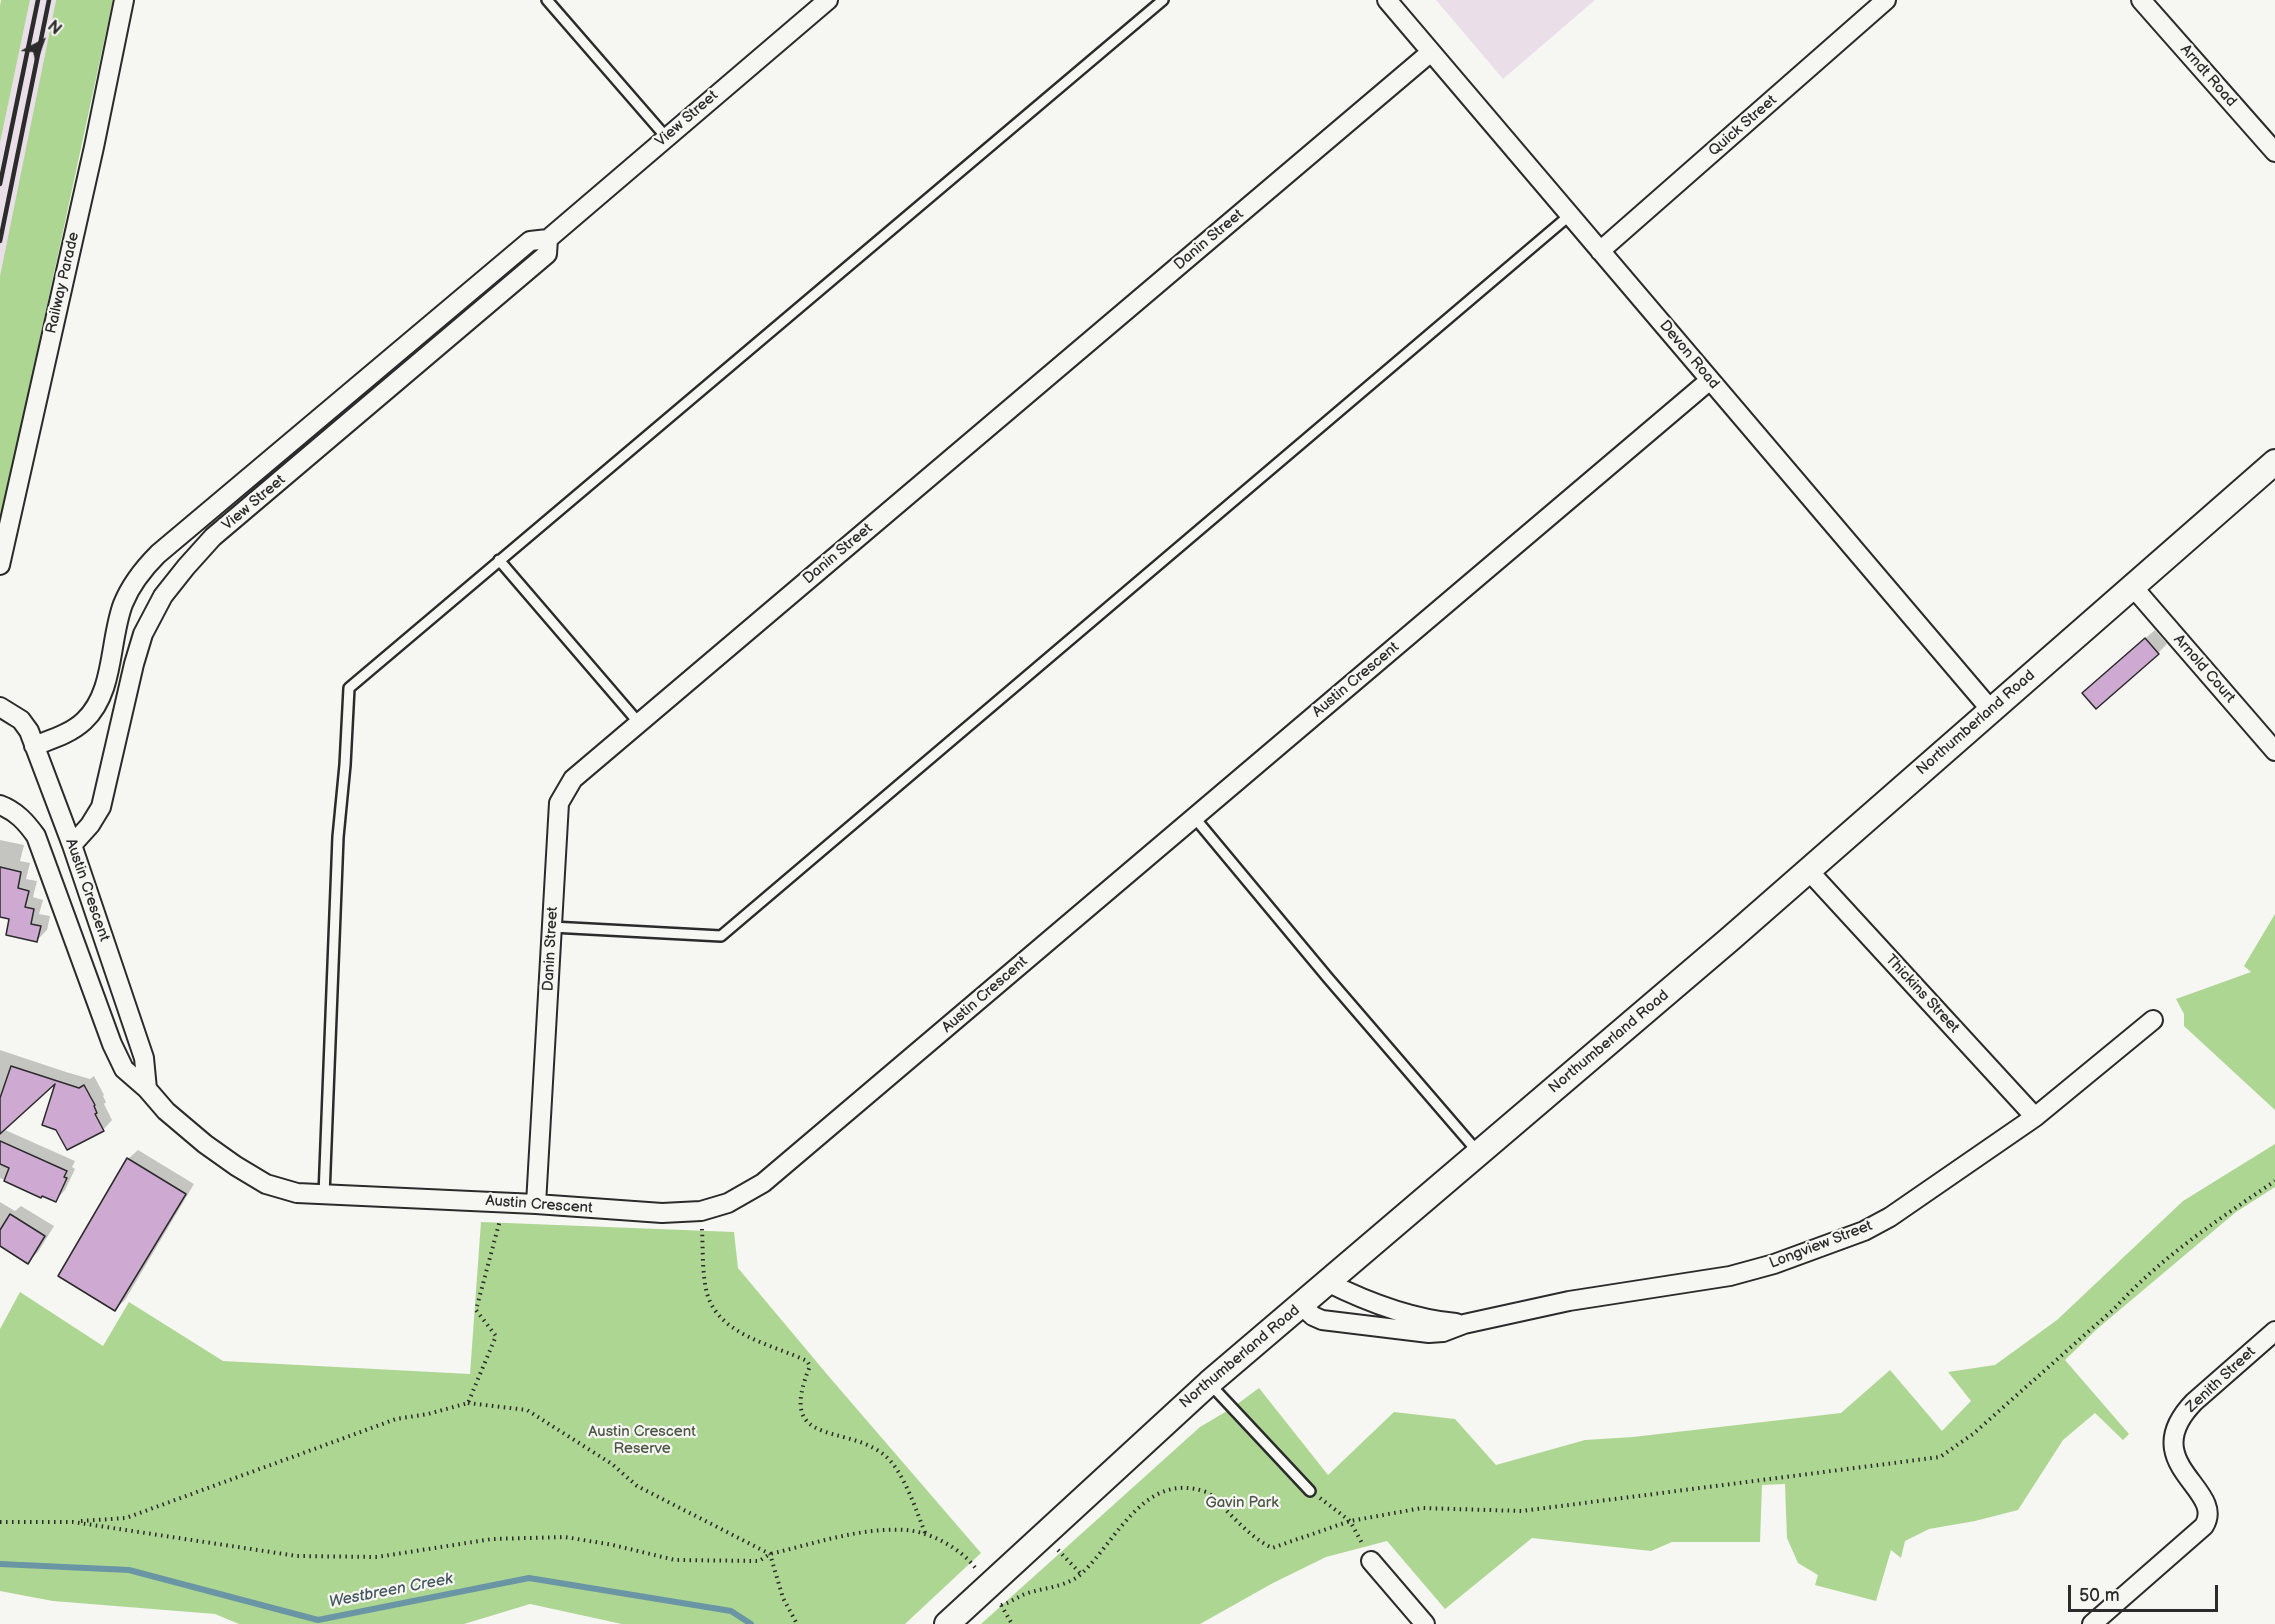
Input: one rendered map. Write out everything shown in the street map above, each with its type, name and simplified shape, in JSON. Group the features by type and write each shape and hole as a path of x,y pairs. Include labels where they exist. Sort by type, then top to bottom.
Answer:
{"street":[{"name":"Railway Parade","path":"0,565 94,147 124,0"},
{"name":"View Street","path":"34,746 70,732 85,720 97,705 103,689 122,605 132,585 158,554 530,241 548,239 828,0"},
{"name":"Devon Road","path":"1387,0 1991,710"},
{"name":"Quick Street","path":"1600,251 1886,0"},
{"name":"Arndt Road","path":"2141,0 2275,152"},
{"name":"Danin Street","path":"536,1203 559,803 573,779 1431,52"},
{"name":"View Street","path":"72,845 90,825 101,807 134,664 143,634 163,596 213,537 547,254 548,239"},
{"name":"Austin Crescent","path":"0,805 19,816 36,836 112,1044 124,1069 147,1089 165,1111 249,1174 280,1190 297,1193 536,1203 662,1213 701,1211 728,1203 763,1183 1710,380"},
{"name":"Northumberland Road","path":"947,1624 993,1597 1043,1534 1209,1383 1808,870 2275,462"},
{"name":"Arnold Court","path":"2133,586 2275,751"},
{"name":"Austin Crescent","path":"0,707 27,726 72,845 144,1058 147,1089"},
{"name":"Thickins Street","path":"1808,870 2035,1117"},
{"name":"Longview Street","path":"1301,1305 1313,1316 1322,1320 1429,1333 1443,1332 1464,1324 1569,1301 1730,1276 1796,1256 1864,1231 1890,1218 2035,1117 2153,1020"},
{"name":"Longview Street","path":"1327,1282 1355,1296 1425,1318 1464,1324"},
{"name":"Zenith Street","path":"2092,1624 2207,1522 2208,1508 2205,1500 2186,1477 2174,1454 2173,1441 2178,1424 2194,1402 2275,1331"},
{"path":"1371,1561 1425,1624"}],"lane":[{"path":"547,0 666,137"},
{"path":"324,1195 338,837 349,688 1163,0"},
{"path":"552,927 721,936 1570,215"},
{"path":"499,560 639,723"},
{"path":"1194,817 1328,978 1479,1153"},
{"path":"1209,1383 1310,1491"}],"path":[{"path":"993,1597 1025,1594 1065,1584 1081,1574 1138,1506 1181,1487 1208,1493 1258,1541 1272,1548 1350,1521 1422,1508 1522,1511 1940,1457 1973,1434 2115,1308 2135,1286 2204,1230 2275,1181"},
{"path":"468,1402 496,1336 476,1310 505,1202"},
{"path":"701,1211 706,1290 715,1310 738,1332 807,1360 810,1366 802,1383 801,1400 806,1421 811,1427 820,1431 865,1445 882,1454 897,1471 926,1535"},
{"path":"0,1522 126,1518 396,1419 428,1414 468,1402 527,1410 612,1464 637,1486 770,1554 783,1598 797,1624"},
{"path":"1310,1491 1350,1521 1371,1561"},
{"path":"73,1521 297,1556 377,1557 492,1539 565,1537 613,1545 675,1560 759,1561 770,1554 861,1533 906,1530 926,1535 952,1547 966,1557 976,1568 1012,1624"},
{"path":"1043,1534 1081,1574"}],"shaded area":[{"path":"30,0 56,0 0,276 0,143"},
{"path":"1436,0 1595,0 1503,79"}],"green space":[{"path":"1,0 30,0 0,143 0,6"},
{"path":"56,0 113,0 0,523 0,276"},
{"path":"2275,914 2275,1110 2184,1026 2184,1014 2176,999 2251,972 2244,966"},
{"name":"Gavin Park","path":"2275,1144 2275,1187 2236,1212 2097,1329 2065,1360 2129,1434 2123,1440 2095,1413 2063,1440 2018,1510 1929,1529 1905,1541 1901,1558 1891,1550 1876,1601 1815,1585 1818,1575 1798,1563 1787,1538 1785,1484 1762,1485 1760,1542 1672,1542 1651,1551 1532,1538 1445,1609 1387,1541 1326,1557 1273,1583 1200,1624 981,1624 1200,1427 1259,1388 1328,1475 1394,1412 1455,1419 1496,1465 1585,1440 1633,1437 1841,1413 1890,1370 1942,1431 1971,1401 1948,1372 1995,1365 2057,1320 2183,1201"},
{"name":"Austin Crescent Reserve","path":"481,1222 734,1232 738,1268 981,1553 905,1624 622,1624 530,1604 464,1624 239,1624 215,1614 53,1601 0,1591 0,1329 20,1292 103,1346 129,1302 223,1361 470,1374"}],"building":[{"path":"2145,638 2159,654 2096,709 2082,693"},
{"path":"0,867 21,872 18,888 29,891 25,907 34,909 31,924 41,926 37,942 6,935 9,919 0,917"},
{"path":"11,1066 79,1088 84,1085 95,1105 97,1113 95,1114 104,1131 67,1150 56,1130 42,1125 55,1084 0,1134 0,1098"},
{"path":"0,1141 67,1171 64,1177 67,1178 56,1202 42,1196 41,1198 4,1181 9,1168 0,1164"},
{"path":"127,1158 186,1194 115,1311 58,1276"},
{"path":"10,1214 45,1236 28,1264 0,1246 0,1230"}],"waterway":[{"name":"Westbreen Creek","path":"0,1564 129,1570 318,1620 529,1578 731,1611 751,1624"}],"railway":[{"path":"0,184 38,0"},
{"path":"0,241 49,0"}]}
